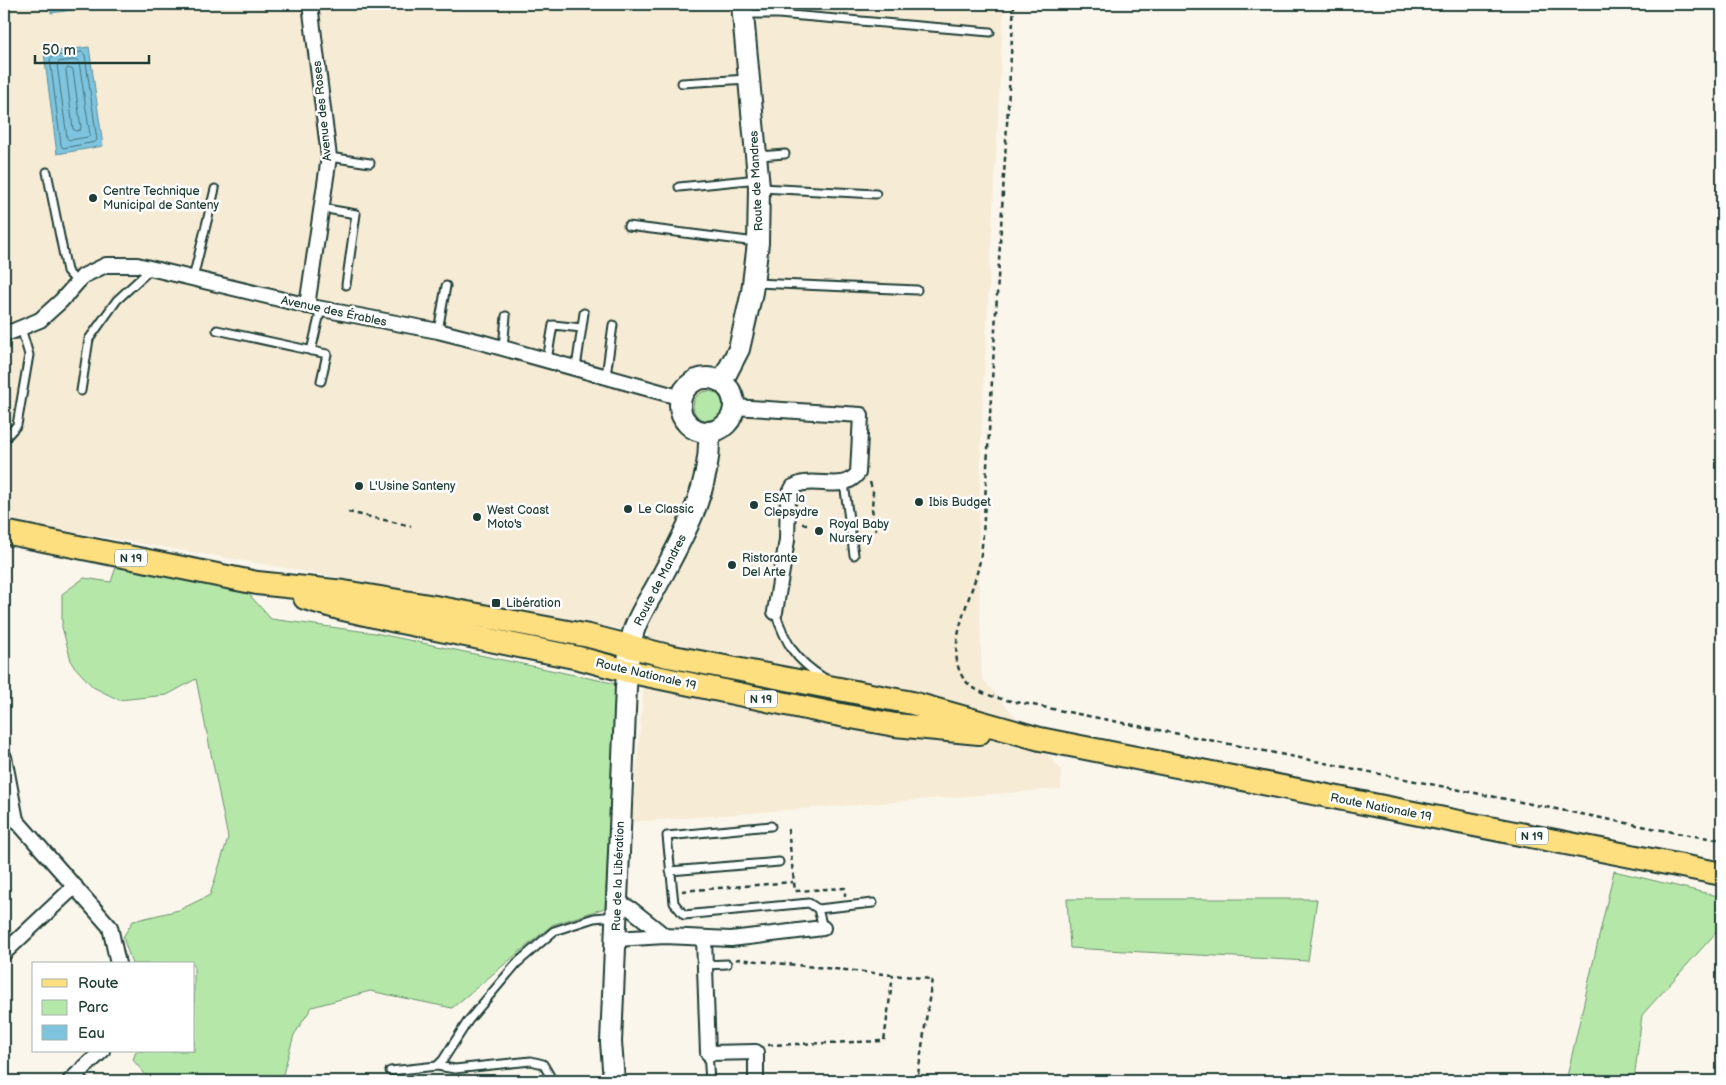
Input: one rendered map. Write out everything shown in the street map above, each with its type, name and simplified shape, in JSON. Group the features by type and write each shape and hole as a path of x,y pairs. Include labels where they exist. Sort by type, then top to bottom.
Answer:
{"main road":[{"name":"Route Nationale 19","path":"4,532 257,583 344,592 589,636 668,656 912,703 1040,739 1722,874"},
{"name":"Route Nationale 19","path":"257,583 339,608 579,658 627,671 830,714 886,723 1040,739"}],"street":[{"name":"Avenue des Roses","path":"307,306 329,157 310,4"},
{"name":"Route de Mandres","path":"722,382 740,349 754,283 758,243 758,183 742,9"},
{"name":"Avenue des Érables","path":"4,333 40,320 61,301 83,276 106,265 137,264 307,306 438,332 503,348 682,398"},
{"path":"714,379 722,382 731,393 734,407 729,421 716,430 709,432 693,428 686,422 682,414 682,398 685,390 698,380 714,379"},
{"path":"734,407 861,414 858,472 852,480 844,483 803,483 792,487 788,497 787,540 775,612"},
{"name":"Route de Mandres","path":"627,671 635,626 689,524 700,496 708,465 709,432"},
{"name":"Rue de la Libération","path":"614,1081 611,1042 627,671"},
{"path":"4,757 16,820 110,927 118,962"},
{"path":"4,953 75,886"},
{"path":"616,909 631,909 665,936"},
{"path":"616,939 665,936 731,940 822,928"},
{"path":"704,939 708,1053 756,1052 756,1081"},
{"path":"70,1081 101,1052"}],"lane":[{"path":"742,9 778,14 990,32"},
{"path":"682,83 749,79"},
{"path":"756,156 785,154"},
{"path":"329,157 370,163"},
{"path":"46,172 68,271 78,282"},
{"path":"679,187 758,183 876,194"},
{"path":"193,278 215,189"},
{"path":"321,208 356,214 346,285"},
{"path":"628,226 758,243"},
{"path":"81,391 89,339 118,300 152,268"},
{"path":"754,283 917,290"},
{"path":"438,332 446,286"},
{"path":"311,351 321,309"},
{"path":"576,368 584,313"},
{"path":"503,348 506,316"},
{"path":"547,360 552,325 582,328"},
{"path":"606,376 613,325"},
{"path":"4,435 7,436 17,425 29,355 21,328"},
{"path":"217,330 326,354 320,381"},
{"path":"844,483 854,554"},
{"path":"775,612 783,634 795,655 812,670 846,690"},
{"path":"770,826 666,836 674,903 684,914 809,903 818,909 873,903"},
{"path":"670,871 779,862"},
{"path":"437,1066 468,1022 517,963 554,931 616,909"},
{"path":"818,909 822,928"},
{"path":"705,965 727,964"},
{"path":"708,1053 710,1081"},
{"path":"390,1072 437,1066 456,1069 530,1061 543,1064 551,1081"}],"path":[{"path":"1014,4 983,535 978,569 959,634 956,652 960,671 969,685 994,696 1038,706 1682,834 1722,840"},
{"path":"867,474 873,492 872,509 876,530"},
{"path":"348,512 411,526"},
{"path":"788,829 795,892 845,888 846,906"},
{"path":"673,892 793,882"},
{"path":"727,964 738,959 932,979 917,1081"},
{"path":"767,1045 884,1041 893,975"}],"shaded area":[{"path":"4,4 1004,4 982,417 978,558 982,678 1061,770 1061,789 632,822 648,634 291,569 4,520"}],"green space":[{"path":"708,391 719,395 723,406 719,417 708,421 697,417 693,406 697,395"},
{"path":"117,564 239,583 271,619 375,633 617,684 605,908 552,925 452,1008 370,991 312,1007 294,1035 281,1081 151,1081 133,1060 136,1052 195,1052 195,962 131,962 123,937 133,921 179,910 210,895 228,838 196,679 167,695 119,700 93,687 72,664 62,627 62,594 84,578 111,582"},
{"path":"1614,871 1722,897 1722,926 1642,1015 1634,1081 1566,1081"},
{"path":"1067,899 1317,899 1308,961 1070,948"}],"water":[{"path":"50,4 86,4 87,8 51,13"},
{"path":"89,47 103,146 57,154 44,53"}],"place":[{"name":"Centre Technique Municipal de Santeny","path":"93,198"},
{"name":"L'Usine Santeny","path":"359,486"},
{"name":"Ibis Budget","path":"919,502"},
{"name":"ESAT la Clepsydre","path":"754,505"},
{"name":"Le Classic","path":"628,509"},
{"name":"West Coast Moto's","path":"477,517"},
{"name":"Royal Baby Nursery","path":"819,531"},
{"name":"Ristorante Del Arte","path":"732,565"},
{"name":"Libération","path":"496,603"}]}
